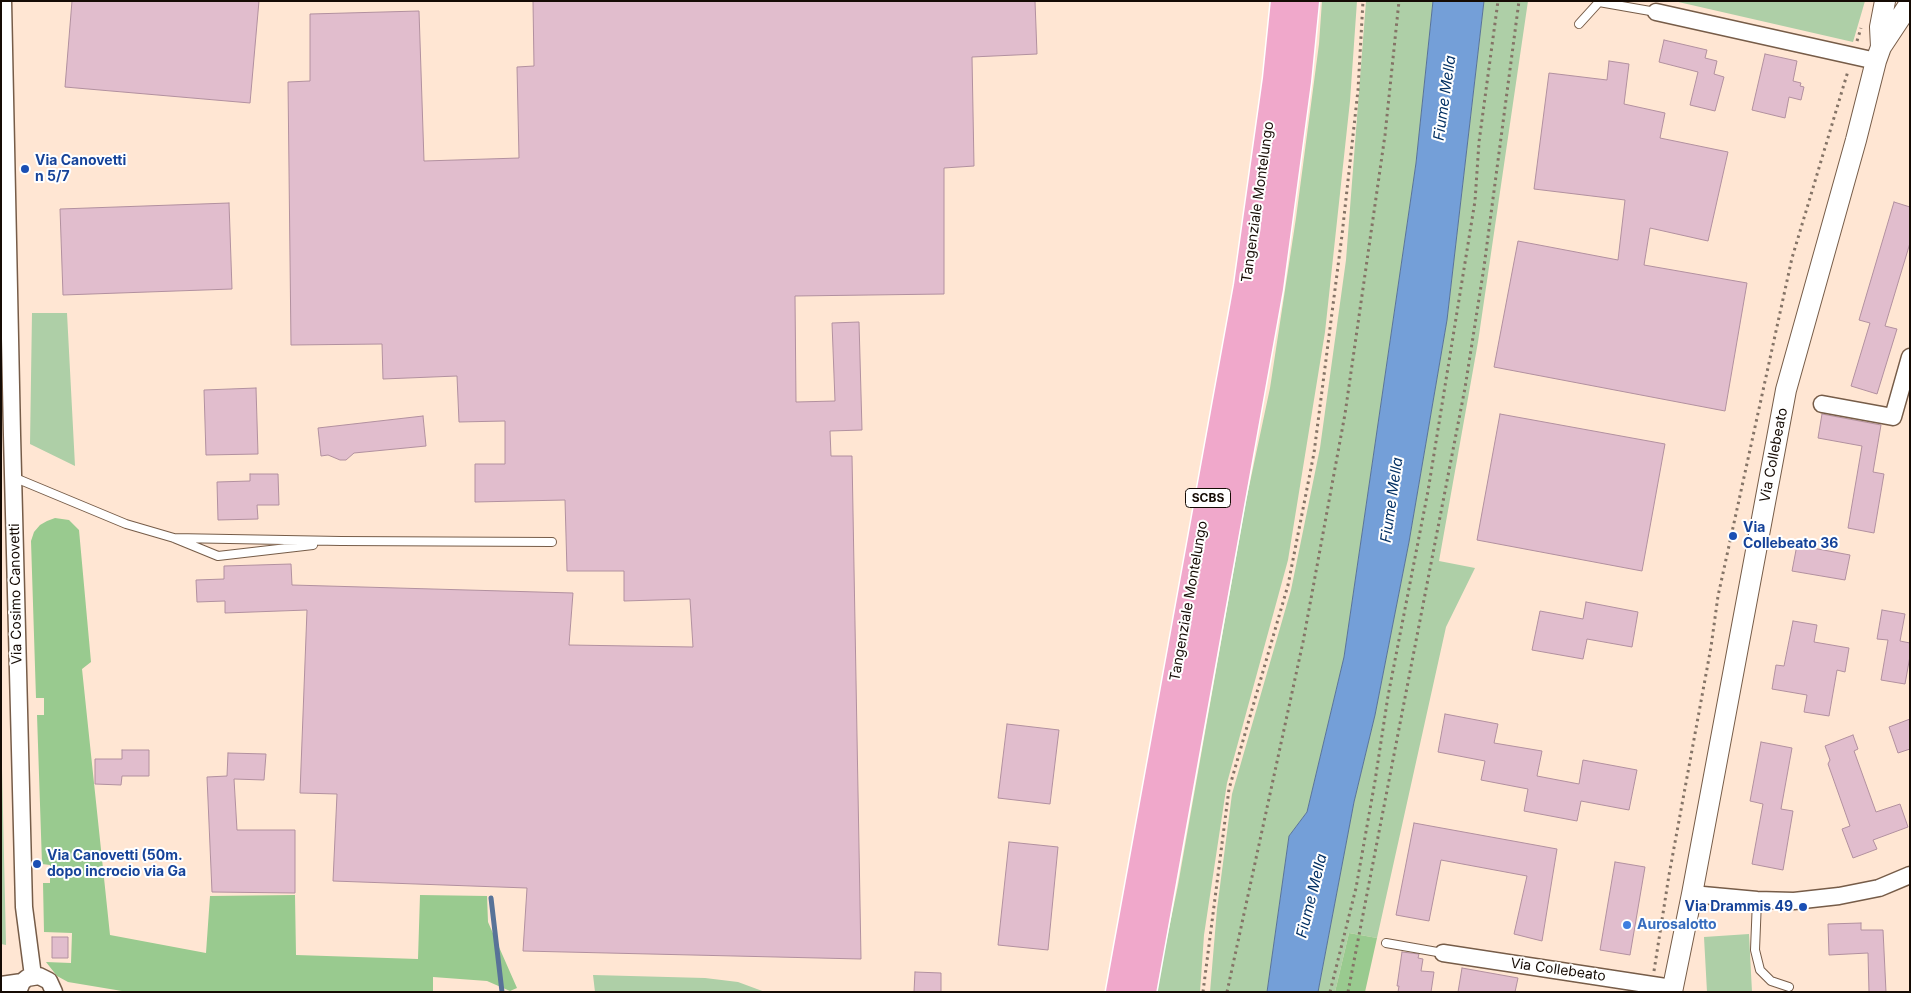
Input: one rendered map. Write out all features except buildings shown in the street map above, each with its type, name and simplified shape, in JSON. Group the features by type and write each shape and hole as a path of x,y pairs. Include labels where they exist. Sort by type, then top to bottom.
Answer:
{"highway":[{"name":"Tangenziale Montelungo","path":"1119,992 1247,286 1276,79 1284,1"},
{"name":"Tangenziale Montelungo","path":"1143,992 1270,288 1298,81 1306,1"}],"street":[{"name":"Via Cosimo Canovetti","path":"3,1 7,477 24,908 15,985"},
{"name":"Via Collebeato","path":"1443,953 1672,990 1692,894 1786,390 1878,54 1880,27 1885,1"},
{"name":"Via Collebeato","path":"1878,54 1910,3"},
{"path":"1656,12 1878,54"},
{"path":"1822,404 1893,417 1910,357"},
{"path":"1692,894 1757,900 1794,901 1839,896 1879,888 1908,879"},
{"path":"15,985 45,977 53,986 54,992"}],"lane":[{"path":"1579,24 1599,2 1656,12"},
{"path":"7,477 126,524 174,538 218,556 341,542"},
{"path":"174,538 341,542 552,542"},
{"path":"1757,900 1755,950 1760,970 1771,981 1789,987"},
{"path":"1386,943 1443,953"}],"path":[{"path":"1203,992 1230,789 1288,585 1314,453 1358,90 1363,1"},
{"path":"1227,992 1303,642 1343,423 1385,135 1399,1"},
{"path":"1330,992 1356,888 1376,782 1388,696 1428,491 1475,202 1479,142 1498,1"},
{"path":"1348,992 1465,388 1484,267 1519,1"}],"green space":[{"path":"1322,1 1357,1 1350,101 1325,332 1288,560 1227,783 1204,935 1200,992 1156,992 1178,885 1246,501 1270,388 1296,218 1319,44"},
{"path":"1366,1 1433,1 1416,163 1344,657 1307,812 1289,836 1267,992 1210,992 1217,909 1232,794 1291,590 1320,448 1346,260"},
{"path":"1484,1 1528,1 1478,342 1439,561 1475,568 1446,627 1377,938 1349,933 1335,992 1318,992 1354,802 1375,715 1409,542 1447,320"},
{"path":"1674,1 1865,1 1853,42"},
{"path":"32,313 67,313 75,466 30,444"},
{"path":"55,518 69,520 79,530 91,662 82,669 110,935 206,953 210,896 295,895 296,955 418,959 420,895 487,896 488,922 517,988 510,991 487,981 433,977 433,992 128,992 68,982 57,976 46,962 71,963 72,933 44,932 43,883 50,883 50,865 42,864 37,715 44,715 44,698 36,698 31,541 34,532 40,525"},
{"path":"1,724 6,945 1,944"},
{"path":"1349,933 1377,938 1365,992 1335,992"},
{"path":"1749,934 1752,992 1707,992 1704,937"},
{"path":"593,975 705,978 738,982 765,992 595,992"}],"water":[{"name":"Fiume Mella","path":"1433,1 1484,1 1447,320 1409,542 1375,715 1354,802 1318,992 1267,992 1289,836 1307,812 1344,657 1416,163"}],"waterway":[{"path":"491,898 502,992"}],"place":[{"name":"Via Canovetti n 5/7","path":"25,169"},
{"name":"Via Collebeato 36","path":"1733,536"},
{"name":"Via Canovetti (50m. dopo incrocio via Ga","path":"37,864"},
{"name":"Via Drammis 49","path":"1803,907"},
{"name":"Aurosalotto","path":"1627,925"}]}
